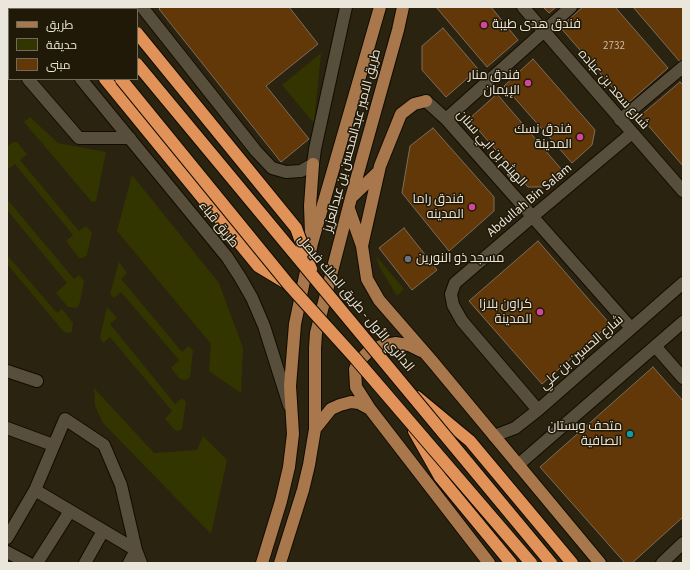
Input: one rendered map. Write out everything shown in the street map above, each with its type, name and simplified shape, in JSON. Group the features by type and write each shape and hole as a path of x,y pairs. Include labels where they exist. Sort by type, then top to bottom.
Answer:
{"highway":[{"path":"138,34 296,228 315,277"},
{"name":"الدائري الأول - طريق الملك فيصل","path":"138,65 551,563"},
{"path":"106,80 258,266 289,285"},
{"path":"122,80 289,285 355,358 531,563"},
{"path":"406,388 470,441 572,563"},
{"path":"407,419 440,477 511,563"}],"main road":[{"name":"طريق الامير عبدالمحسن بن عبدالعزيز","path":"262,563 281,501 289,467 293,434 290,386 295,324 312,243 380,7"},
{"name":"طريق الامير عبدالمحسن بن عبدالعزيز","path":"280,563 303,490 315,429 316,333 403,7"},
{"path":"362,246 379,171 401,114 414,104 426,101"},
{"path":"312,243 310,206 313,164"},
{"path":"379,171 350,203 362,246 367,278 379,300 432,361 600,563"},
{"path":"432,361 422,352 409,345 395,343 381,346 368,352 358,362 354,377 356,387 370,409 490,563"},
{"path":"315,429 331,409 340,404 351,402 359,403 370,409"}],"street":[{"path":"142,7 256,151 272,168 286,172 301,172 313,164 346,7"},
{"name":"شارع سعد بن عباده","path":"523,7 683,191"},
{"path":"446,119 571,7"},
{"path":"620,120 683,66"},
{"path":"29,80 78,138 130,138"},
{"name":"طريق قباء","path":"83,80 227,257 240,277 252,298 264,326 291,412"},
{"name":"الهيثم بن ابي سنان","path":"426,101 446,119 631,328"},
{"name":"Abdullah Bin Salam","path":"538,410 462,321 453,304 451,294 455,283 632,133"},
{"name":"شارع الحسين بن علي","path":"494,436 515,428 538,410 683,283"},
{"path":"518,466 683,322"},
{"path":"655,346 683,378"},
{"path":"7,371 36,381"},
{"path":"7,538 36,490 53,445 65,419 104,445 121,485 136,550 141,563"},
{"path":"7,428 53,445"},
{"path":"36,490 136,550"},
{"path":"37,563 70,511"},
{"path":"85,563 103,531"},
{"path":"662,563 683,544"},
{"path":"129,563 136,550"},
{"path":"7,552 28,563"}],"green space":[{"path":"321,53 314,123 282,85"},
{"path":"30,117 58,143 106,152 96,201 92,202 24,122"},
{"path":"13,142 17,142 27,154 20,160 79,231 86,226 92,233 87,255 83,258 79,258 66,241 73,235 15,164 7,170 7,147"},
{"path":"132,175 219,283 243,348 241,393 209,371 211,344 117,231"},
{"path":"7,199 74,279 79,275 84,281 80,302 77,308 68,307 56,293 67,283 7,210"},
{"path":"7,255 57,313 62,309 73,323 72,331 70,333 64,332 7,264"},
{"path":"376,256 404,289 397,296 379,266"},
{"path":"119,262 127,273 121,279 182,352 189,346 193,351 190,377 186,380 180,379 171,368 179,360 121,292 114,298 110,294"},
{"path":"107,307 117,318 110,324 175,404 182,398 186,402 182,429 178,431 175,430 165,419 172,411 110,337 103,343 100,338"},
{"path":"94,388 154,453 197,450 203,436 227,460 211,534 103,423 95,406"}],"building":[{"path":"161,7 289,7 318,44 266,86 309,139 281,162 159,9"},
{"path":"436,7 491,7 518,40 487,67"},
{"path":"543,7 556,7 549,13"},
{"path":"583,7 615,7 668,68 627,104 560,27"},
{"path":"633,7 683,7 683,61 681,63"},
{"path":"443,28 478,69 446,97 422,70 422,46"},
{"path":"533,59 595,130 592,145 572,163 504,86"},
{"path":"680,82 683,85 683,166 640,116"},
{"path":"497,94 562,170 543,187 528,187 469,119"},
{"path":"433,128 494,197 494,211 449,251 402,193 410,146"},
{"name":"مسجد ذو النورين","path":"404,228 437,270 412,290 379,248"},
{"name":"كراون بلازا المدينة","path":"538,241 610,324 542,384 469,301"},
{"name":"متحف وبستان الصافية","path":"653,367 683,401 683,517 632,563 625,563 540,467"}],"place":[{"name":"فندق هدى طيبة","path":"484,25"},
{"name":"فندق منار الإيمان","path":"528,83"},
{"name":"فندق نسك المدينة","path":"580,137"},
{"name":"فندق راما المدينه","path":"472,207"},
{"name":"مسجد ذو النورين","path":"408,259"},
{"name":"كراون بلازا المدينة","path":"540,312"},
{"name":"متحف وبستان الصافية","path":"630,434"}]}
